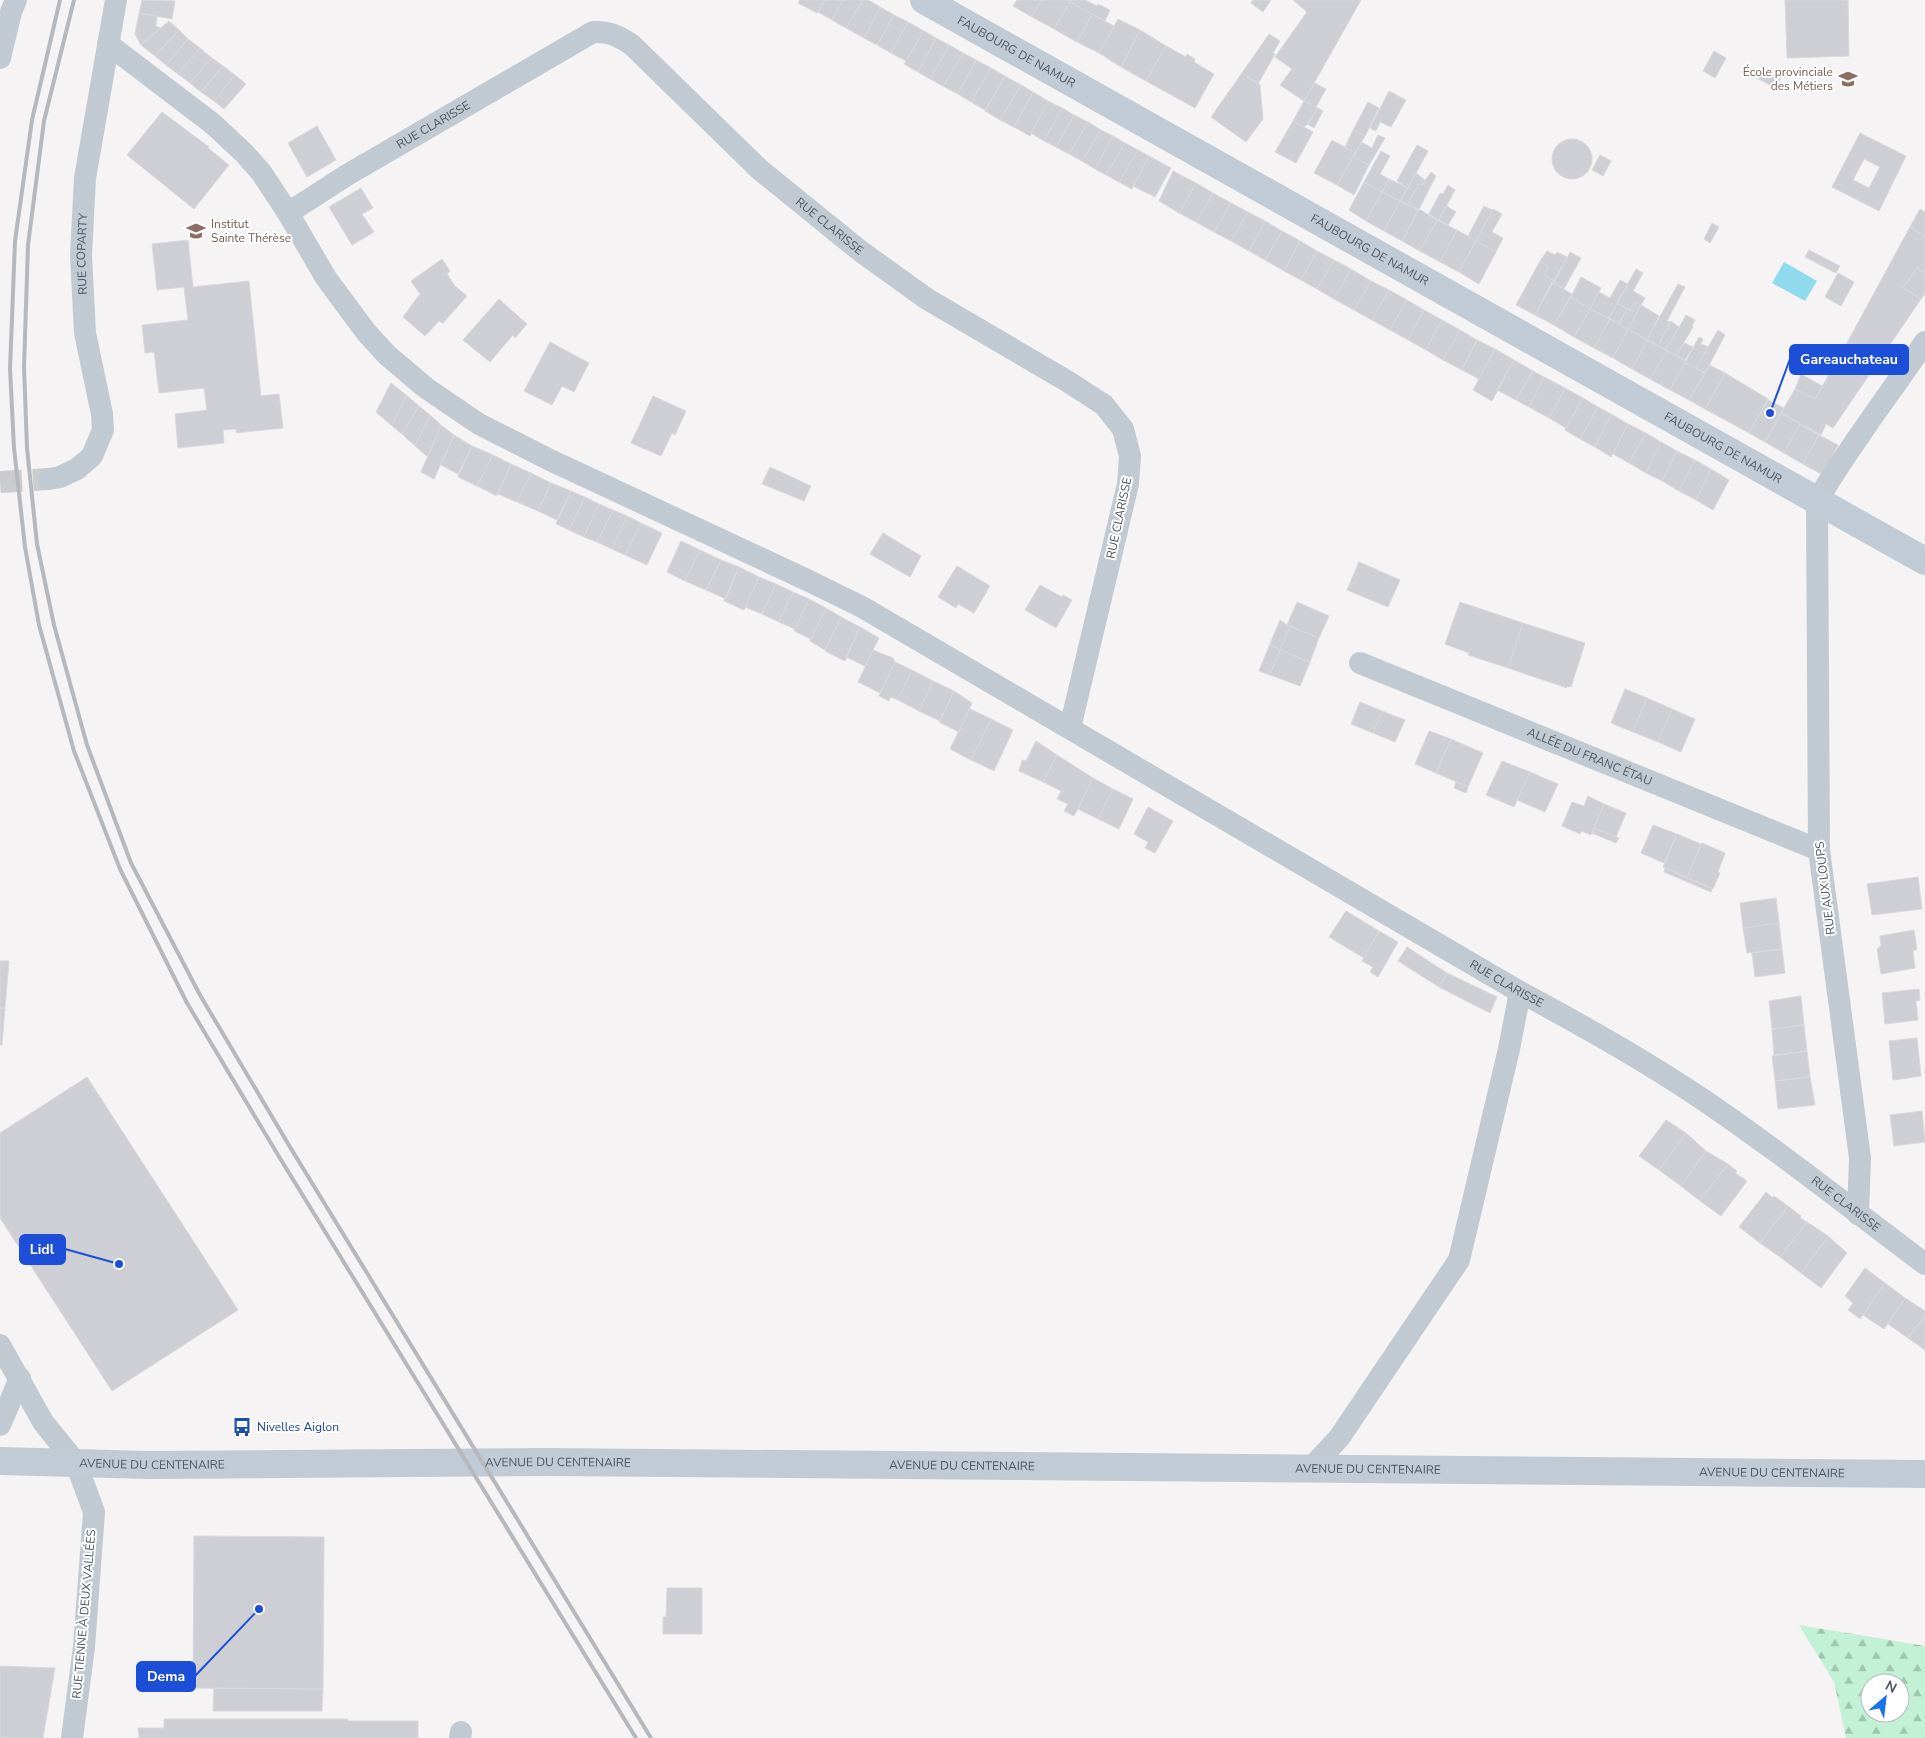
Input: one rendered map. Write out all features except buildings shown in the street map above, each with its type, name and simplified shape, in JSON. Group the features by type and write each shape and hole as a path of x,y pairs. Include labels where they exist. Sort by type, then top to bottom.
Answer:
{"main road":[{"name":"FAUBOURG DE NAMUR","path":"924,0 1925,561"},
{"name":"AVENUE DU CENTENAIRE","path":"0,1461 178,1465 549,1462 1925,1474"}],"street":[{"path":"0,58 11,12 16,0"},
{"name":"RUE COPARTY","path":"49,478 60,477 77,469 92,456 103,430 102,414 85,333 81,255 85,178 116,0"},
{"name":"RUE CLARISSE","path":"288,213 347,175 593,32 605,31 618,35 632,45 759,169 859,250 927,299 1097,400 1104,405 1123,429 1130,456 1128,484 1070,728"},
{"name":"RUE CLARISSE","path":"108,44 213,124 244,153 261,172 288,213 326,278 366,332 387,355 426,388 479,424 550,460 862,607 1520,992 1613,1043 1696,1095 1791,1162 1925,1264"},
{"path":"1816,501 1840,462 1925,342"},
{"name":"RUE AUX LOUPS","path":"1816,501 1819,850 1860,1158 1858,1214"},
{"name":"ALLÉE DU FRANC ÉTAU","path":"1360,663 1819,850"},
{"path":"1311,1468 1339,1438 1459,1260 1509,1050 1520,992"},
{"name":"RUE TIENNE À DEUX VALLÉES","path":"0,1345 43,1422 76,1462 94,1512 84,1647 72,1738"},
{"path":"0,1425 20,1378"}],"green space":[{"path":"1799,1625 1925,1646 1925,1738 1846,1738 1834,1682"}],"water":[{"path":"1784,262 1817,281 1805,301 1772,283"}],"tunnel":[{"path":"0,482 49,479"}],"railway":[{"path":"60,0 32,120 15,241 10,369 14,448 25,547 39,625 74,751 120,869 187,1003 278,1155 636,1738"},
{"path":"74,0 44,121 28,245 24,367 27,448 37,544 54,625 87,745 131,863 200,995 290,1147 651,1738"}],"place":[{"name":"École provinciale des Métiers","path":"1848,79"},
{"name":"Institut Sainte Thérèse","path":"196,231"},
{"name":"Gareauchateau","path":"1770,413"},
{"name":"Lidl","path":"119,1264"},
{"name":"Nivelles Aiglon","path":"242,1427"},
{"name":"Dema","path":"259,1609"}]}
